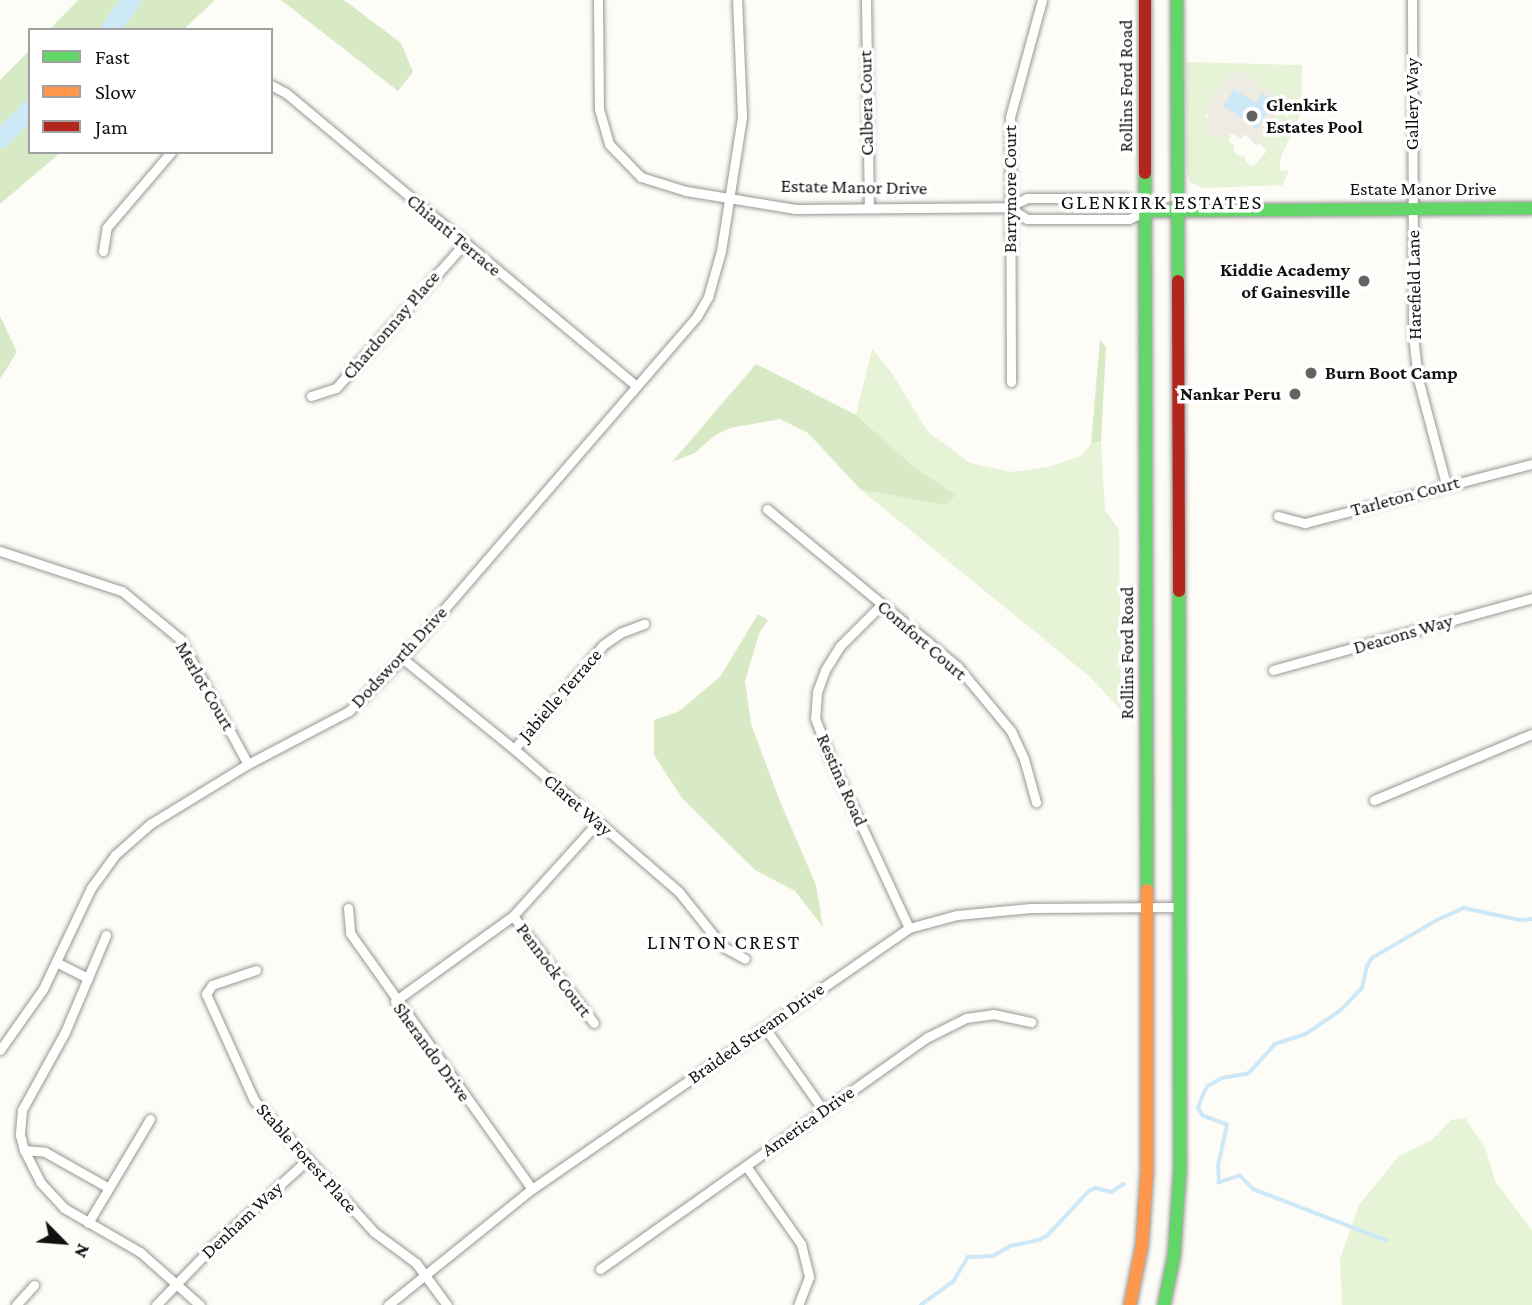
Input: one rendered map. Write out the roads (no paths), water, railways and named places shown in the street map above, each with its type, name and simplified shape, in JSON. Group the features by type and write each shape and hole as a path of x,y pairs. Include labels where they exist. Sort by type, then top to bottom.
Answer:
{"main road":[{"name":"Rollins Ford Road","path":"1130,1305 1139,1271 1146,1208 1145,0"},
{"path":"1164,1305 1179,1211 1177,0"},
{"name":"Estate Manor Drive","path":"1146,211 1532,208"}],"street":[{"name":"Estate Manor Drive","path":"598,0 599,109 609,144 640,177 686,191 796,209 1008,207 1027,198 1127,198 1146,211"},
{"name":"Dodsworth Drive","path":"0,1050 28,1015 91,888 132,837 248,764 349,711 402,658 697,316 708,297 721,251 742,117 737,0"},
{"name":"Calbera Court","path":"866,0 869,207"},
{"name":"Barrymore Court","path":"1011,382 1008,207 1010,117 1042,0"},
{"name":"Gallery Way","path":"1412,0 1413,208"},
{"name":"Chianti Terrace","path":"273,86 286,93 636,386"},
{"path":"103,251 107,227 169,154"},
{"name":"Estate Manor Drive","path":"1008,207 1027,219 1129,219 1146,211"},
{"name":"Harefield Lane","path":"1413,208 1413,336 1418,379 1446,484"},
{"name":"Chardonnay Place","path":"311,396 336,388 464,244"},
{"name":"Tarleton Court","path":"1278,516 1305,523 1446,484 1532,464"},
{"name":"Comfort Court","path":"767,509 958,667 1011,731 1024,759 1036,802"},
{"name":"Merlot Court","path":"0,551 122,591 180,639 248,764"},
{"name":"Deacons Way","path":"1273,670 1532,598"},
{"name":"Restina Road","path":"881,605 840,646 825,670 817,692 815,718 831,760 909,928"},
{"name":"Jabielle Terrace","path":"514,749 603,645 620,633 644,624"},
{"name":"Claret Way","path":"402,658 514,749 679,892 722,946 746,959"},
{"path":"1374,800 1532,733"},
{"path":"395,1001 513,916 598,822"},
{"name":"Braided Stream Drive","path":"388,1305 531,1189 909,928 957,915 1006,910 1179,907"},
{"name":"Sherando Drive","path":"348,908 350,933 395,1001 531,1189"},
{"name":"Pennock Court","path":"513,916 594,1023"},
{"path":"106,935 65,1032 22,1110 20,1135 35,1174 51,1196 88,1223 140,1252 178,1282 200,1305"},
{"path":"56,962 88,978"},
{"name":"Stable Forest Place","path":"256,970 212,985 208,989 207,999 254,1100 374,1232 407,1255 426,1274 447,1305"},
{"name":"America Drive","path":"600,1269 928,1037 966,1018 993,1014 1031,1022"},
{"path":"765,1027 823,1110"},
{"path":"88,1223 150,1119"},
{"path":"24,1150 45,1152 109,1188"},
{"name":"Denham Way","path":"156,1305 308,1158"},
{"path":"746,1166 801,1244 809,1277 798,1305"},
{"path":"16,1305 34,1285"}],"water":[{"name":"Glenkirk Estates Pool","path":"1234,89 1255,103 1262,93 1275,102 1255,131 1254,126 1223,106"}],"waterway":[{"path":"110,28 131,0"},
{"path":"0,138 28,111"},
{"path":"1387,1241 1254,1190 1240,1176 1219,1183 1218,1166 1227,1125 1203,1116 1198,1108 1204,1092 1208,1086 1222,1078 1249,1073 1275,1044 1306,1034 1341,1010 1362,988 1367,966 1372,958 1437,920 1464,908 1520,920 1532,919"},
{"path":"921,1305 953,1282 968,1257 993,1256 1010,1246 1039,1240 1048,1235 1089,1191 1096,1188 1111,1192 1124,1184"}],"place":[{"name":"Glenkirk Estates Pool","path":"1252,116"},
{"name":"Kiddie Academy of Gainesville","path":"1364,281"},
{"name":"Burn Boot Camp","path":"1311,373"},
{"name":"Nankar Peru","path":"1295,394"}],"district":[{"name":"GLENKIRK ESTATES","path":"1162,202"},
{"name":"LINTON CREST","path":"724,942"}]}
